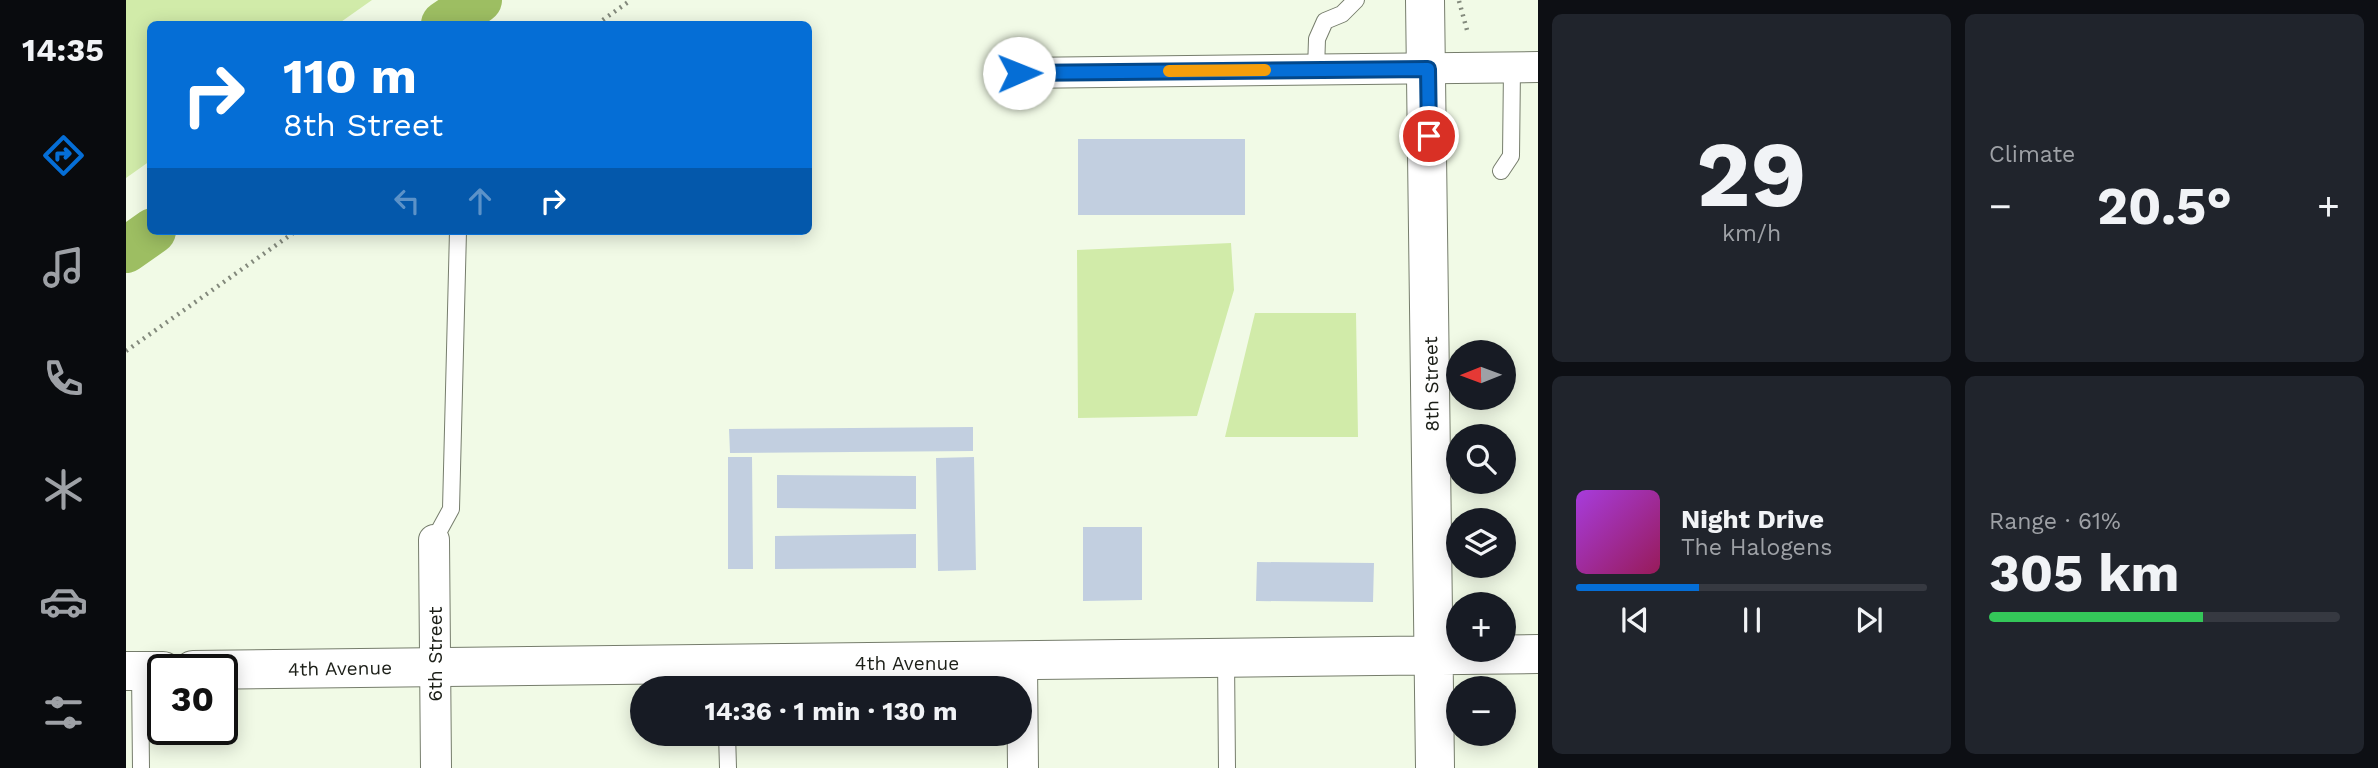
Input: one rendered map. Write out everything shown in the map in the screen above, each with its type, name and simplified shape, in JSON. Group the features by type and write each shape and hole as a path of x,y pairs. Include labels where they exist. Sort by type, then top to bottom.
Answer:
{"street":[{"name":"8th Street","path":"1426,0 1435,768"},
{"path":"1019,73 1525,68"},
{"name":"6th Street","path":"434,540 436,768"},
{"name":"4th Avenue","path":"238,669 435,666 727,670 1226,658 1538,654"},
{"path":"1022,663 1023,768"}],"lane":[{"path":"1316,70 1317,38 1325,21 1342,14 1356,0"},
{"path":"1501,171 1511,156 1525,68"},
{"path":"434,540 451,509 458,235"},
{"path":"1226,658 1227,768"},
{"path":"141,768 143,671"},
{"path":"727,746 728,768"}],"path":[{"path":"601,21 631,0"},
{"path":"1458,0 1467,30"},
{"path":"126,351 290,235"}],"green space":[{"path":"126,0 372,0 342,21 147,21 147,163 126,178"},
{"path":"1231,243 1234,290 1197,416 1078,418 1077,250"},
{"path":"1255,313 1356,313 1358,437 1225,437"}],"building":[{"path":"1078,139 1245,139 1245,215 1078,215"},
{"path":"973,427 973,451 730,453 729,429"},
{"path":"728,457 752,457 753,569 728,569"},
{"path":"974,457 976,570 938,571 936,458"},
{"path":"777,475 916,476 916,509 777,508"},
{"path":"1083,527 1142,527 1142,600 1083,601"},
{"path":"916,534 916,568 775,569 775,536"},
{"path":"1257,562 1374,563 1373,602 1256,601"}],"waterway":[{"path":"448,21 479,0"},
{"path":"126,250 147,235"}],"slow traffic":[{"path":"1169,71 1265,70"}],"route":[{"path":"1019,73 1428,69 1429,136"}]}
